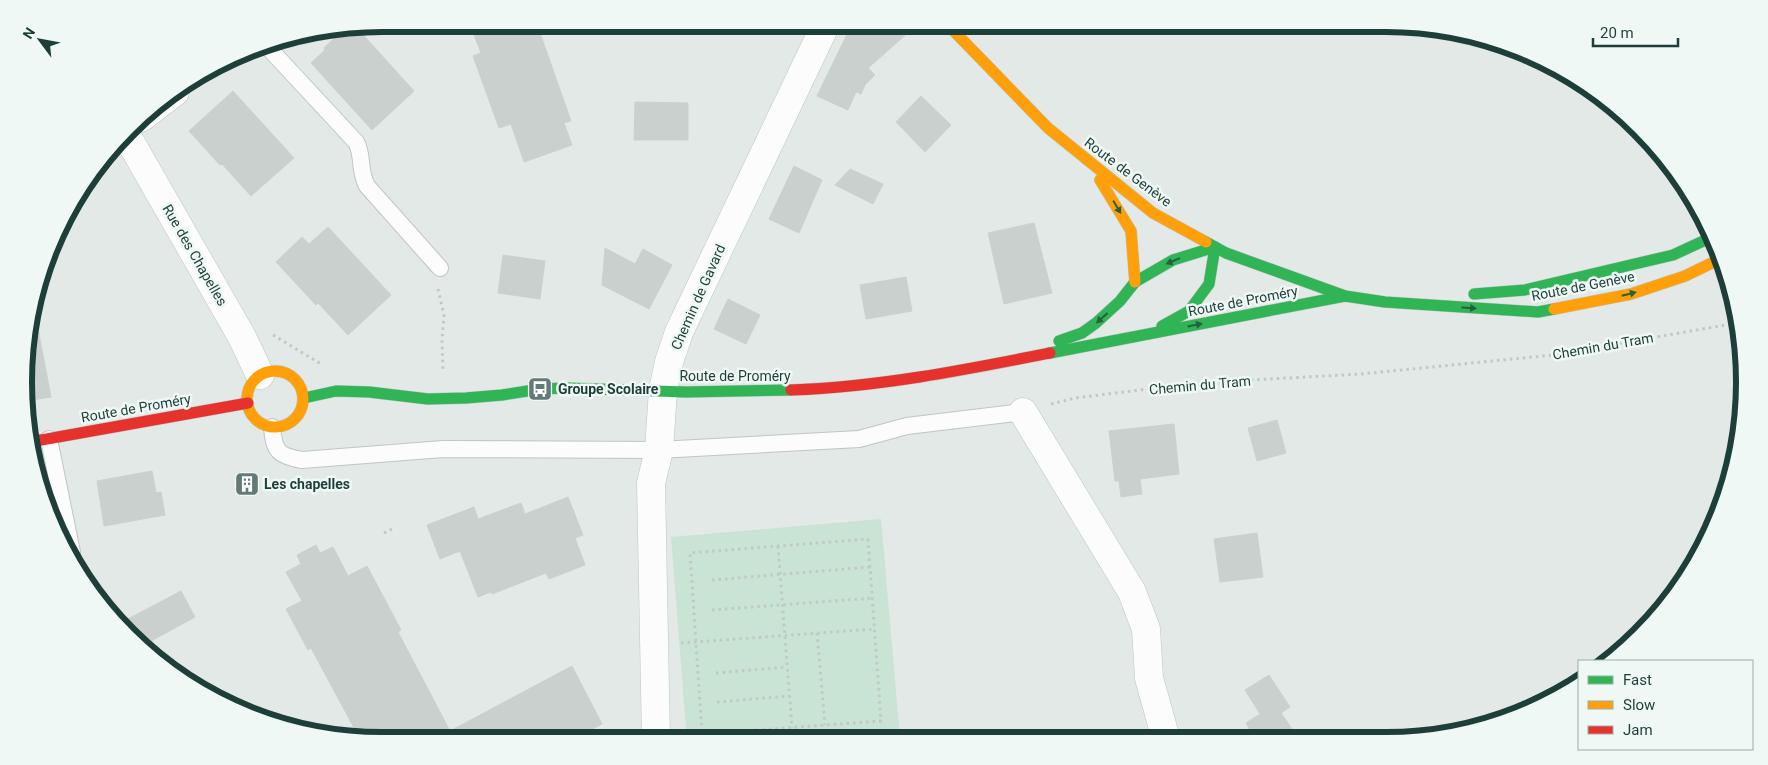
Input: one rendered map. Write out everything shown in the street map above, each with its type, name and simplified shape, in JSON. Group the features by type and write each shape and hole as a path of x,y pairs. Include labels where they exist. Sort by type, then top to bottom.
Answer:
{"street":[{"name":"Chemin de Gavard","path":"656,732 651,484 659,450 663,390 669,362 679,332 822,32"},
{"name":"Route de Genève","path":"955,32 1048,128 1153,213 1226,253 1345,296 1385,302 1538,312 1630,294 1685,276 1714,262"},
{"name":"Rue des Chapelles","path":"130,141 242,337 260,375"},
{"path":"1092,165 1131,231 1134,282"},
{"name":"Route de Genève","path":"1385,302 1525,290 1673,255 1705,240"},
{"name":"Route de Proméry","path":"957,371 1082,333 1120,301 1134,282 1173,260 1215,247 1209,284 1189,312 1148,334"},
{"name":"Route de Proméry","path":"304,398 336,391 369,392 428,399 466,398 540,389 566,388 686,392 824,389 883,383 957,371 1345,296"},
{"path":"274,371 288,374 299,383 304,398 302,410 295,420 284,426 272,427 260,423 252,415 248,403 250,387 260,375 274,371"},
{"name":"Route de Proméry","path":"37,441 248,403"},
{"path":"1024,412 1132,592 1146,629 1149,678 1164,732"}],"lane":[{"path":"271,51 356,142 359,148 361,170 367,186 440,268"},
{"path":"272,427 274,446 280,453 287,458 302,460 443,449 659,450 859,439 907,426 1024,412"},
{"path":"49,439 69,537"}],"path":[{"path":"440,268 437,286 444,315 442,340 443,370"},
{"name":"Chemin du Tram","path":"1024,412 1076,398 1196,383 1361,374 1552,356 1731,324"},
{"path":"242,337 254,330 264,329 329,368"},
{"path":"434,370 449,370"},
{"path":"384,533 392,529"},
{"path":"702,732 690,553 868,539 882,721 732,732"},
{"path":"778,546 792,728"},
{"path":"712,580 870,567"},
{"path":"712,610 872,598"},
{"path":"654,645 875,629"},
{"path":"817,633 825,725"},
{"path":"716,673 787,667"},
{"path":"717,702 789,696"}],"green space":[{"path":"881,519 900,732 686,732 671,537"}],"building":[{"path":"482,32 540,32 571,121 564,123 572,145 524,162 511,124 499,128 473,56 481,53 474,35"},
{"path":"848,32 909,32 868,68 875,75 865,85 861,94 856,92 848,110 817,96"},
{"path":"361,33 414,91 372,130 311,63 325,50 324,48 338,35"},
{"path":"233,91 294,158 251,196 189,131"},
{"path":"921,96 951,125 925,152 896,122"},
{"path":"635,102 688,103 688,140 634,140"},
{"path":"794,166 822,180 799,233 769,219"},
{"path":"850,169 883,184 873,204 835,185"},
{"path":"1034,223 1052,293 1004,304 988,233"},
{"path":"328,227 391,295 348,335 318,303 316,305 276,262 302,237 309,244"},
{"path":"605,248 635,264 643,249 672,265 649,309 602,285"},
{"path":"503,255 545,261 540,299 498,293"},
{"path":"906,277 912,311 866,319 860,285"},
{"path":"728,299 760,315 746,344 714,329"},
{"path":"37,324 51,397 33,400 33,360"},
{"path":"1277,420 1286,453 1257,461 1248,428"},
{"path":"1174,424 1179,474 1140,479 1142,494 1121,497 1119,481 1115,481 1109,431"},
{"path":"152,471 156,493 161,492 165,515 104,526 97,481"},
{"path":"568,497 583,535 575,538 585,565 549,579 546,573 492,594 491,592 478,597 460,551 440,559 427,525 474,507 478,519 521,503 525,514"},
{"path":"1257,533 1263,577 1220,582 1214,539"},
{"path":"316,545 320,553 333,547 348,576 367,566 401,630 398,632 450,731 572,666 602,724 587,732 356,732 311,648 308,650 286,609 302,601 286,572 301,564 297,555"},
{"path":"181,591 195,617 148,643 132,627 128,619"},
{"path":"1269,675 1290,707 1281,713 1294,732 1251,732 1246,723 1260,714 1245,690"}],"traffic: fast":[{"path":"1474,294 1525,290 1673,255 1705,240"},
{"path":"1206,242 1226,253 1345,296 1385,302 1538,312 1554,309"},
{"path":"1162,326 1189,311 1209,284 1215,247"},
{"path":"1059,341 1082,333 1096,323 1120,301 1135,282 1173,260 1215,247"},
{"path":"1050,353 1345,296"},
{"path":"304,398 336,391 369,392 428,399 466,398 540,389 566,388 686,392 791,390"}],"traffic: slow":[{"path":"955,32 1048,128 1153,213 1206,242"},
{"path":"1100,180 1131,231 1135,282"},
{"path":"1554,309 1631,294 1685,276 1714,262"},
{"path":"270,371 280,371 295,379 301,388 303,399 301,410 295,419 280,427 270,427 259,422 252,415 247,404 247,394 252,383 259,376 270,371"}],"traffic: jam":[{"path":"791,390 889,381 1050,353"},
{"path":"37,441 248,403"}],"place":[{"name":"Groupe Scolaire","path":"540,389"},
{"name":"Les chapelles","path":"247,484"}]}
